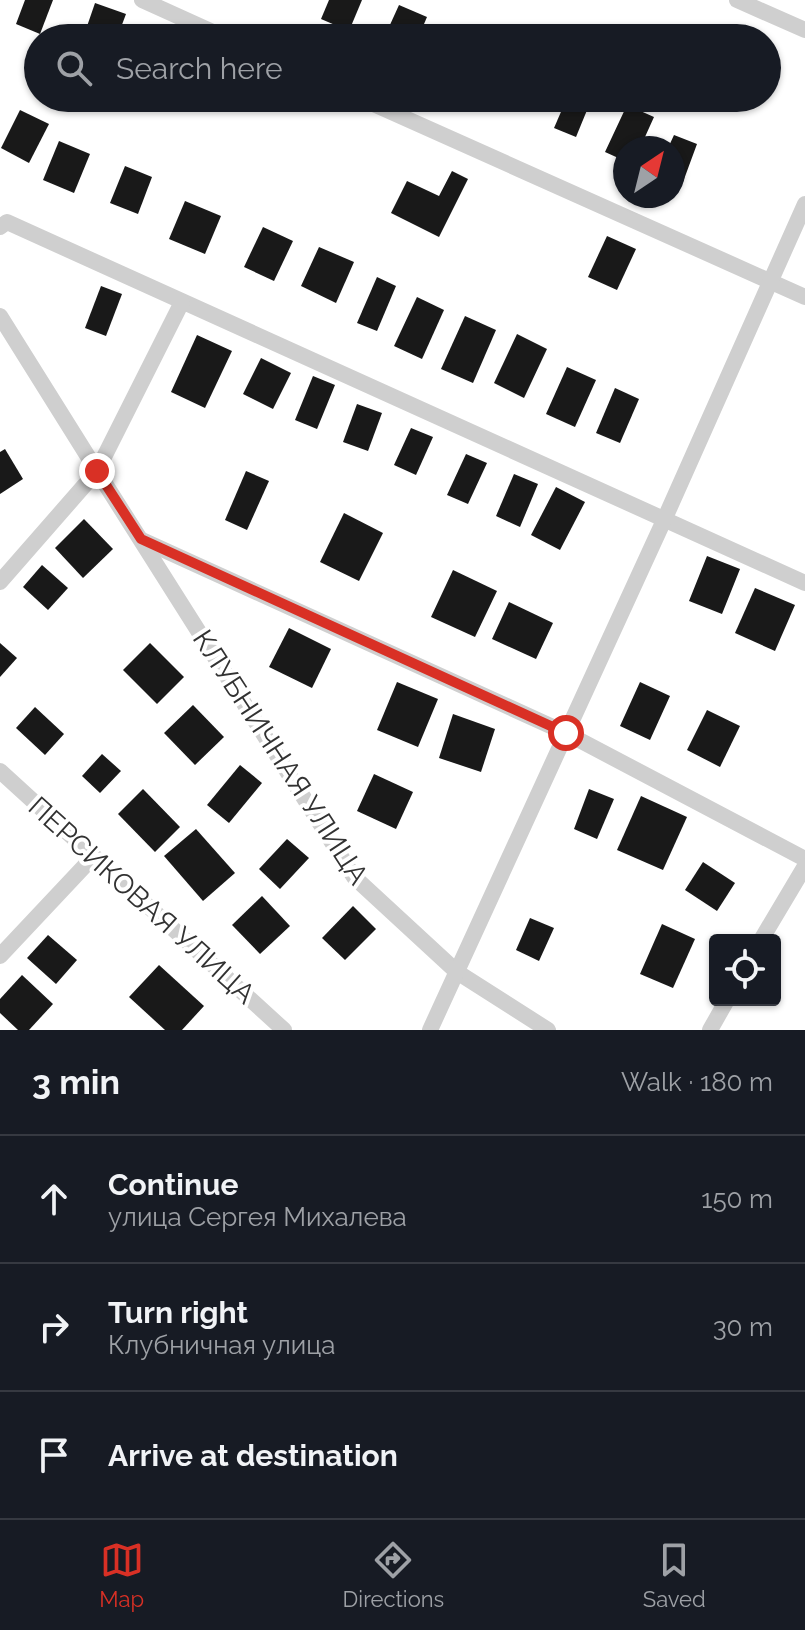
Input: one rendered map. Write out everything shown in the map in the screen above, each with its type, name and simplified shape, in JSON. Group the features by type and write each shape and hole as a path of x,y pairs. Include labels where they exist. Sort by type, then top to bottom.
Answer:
{"street":[{"path":"142,0 195,24"},
{"path":"737,0 805,30"},
{"path":"391,112 805,297"},
{"path":"430,1030 805,204"},
{"path":"0,227 7,222 805,583"},
{"path":"0,582 97,471 182,302"},
{"name":"КЛУБНИЧНАЯ УЛИЦА","path":"0,316 354,877 457,972 548,1030"},
{"path":"141,539 566,733 805,859"},
{"name":"ПЕРСИКОВАЯ УЛИЦА","path":"0,771 284,1030"},
{"path":"0,956 94,856"},
{"path":"765,934 805,866"},
{"path":"710,1030 724,1006"},
{"path":"256,1030 269,1016"}],"building":[{"path":"25,0 53,0 44,24 24,24 24,27 16,24"},
{"path":"329,0 362,0 352,24 333,24 321,19"},
{"path":"95,3 126,14 122,24 88,24"},
{"path":"399,5 427,17 424,24 390,24"},
{"path":"20,110 49,124 29,163 1,148"},
{"path":"561,112 586,112 576,137 554,128"},
{"path":"624,112 643,112 654,117 645,136 613,136 613,156 605,152"},
{"path":"685,139 697,144 685,177"},
{"path":"59,141 90,154 74,193 43,180"},
{"path":"125,166 152,177 138,214 110,203"},
{"path":"452,171 468,179 439,237 391,213 407,181 439,196"},
{"path":"185,201 221,216 205,254 169,239"},
{"path":"263,227 293,241 274,281 244,267"},
{"path":"607,236 636,249 617,290 588,277"},
{"path":"319,247 354,262 336,303 301,286"},
{"path":"377,277 396,286 377,331 357,323"},
{"path":"101,286 122,294 106,336 85,328"},
{"path":"417,297 444,310 422,359 394,346"},
{"path":"465,316 496,330 473,383 441,369"},
{"path":"517,334 547,349 524,398 494,383"},
{"path":"197,335 232,351 205,408 171,392"},
{"path":"261,358 291,373 273,409 243,394"},
{"path":"567,367 596,380 575,427 546,414"},
{"path":"313,376 335,385 317,429 295,420"},
{"path":"615,388 639,399 620,443 596,433"},
{"path":"357,404 382,413 368,451 343,442"},
{"path":"411,428 433,437 416,475 394,465"},
{"path":"5,449 23,479 0,494 0,452"},
{"path":"466,454 487,463 468,504 447,495"},
{"path":"246,471 269,481 247,530 225,520"},
{"path":"514,474 538,484 520,527 496,516"},
{"path":"556,487 585,502 560,550 531,535"},
{"path":"344,513 383,533 359,581 320,562"},
{"path":"84,519 113,549 83,578 55,548"},
{"path":"707,556 740,569 722,614 689,601"},
{"path":"42,565 68,588 48,610 23,587"},
{"path":"453,570 497,591 475,637 431,617"},
{"path":"755,588 795,605 775,651 735,633"},
{"path":"509,602 553,623 536,659 492,639"},
{"path":"289,628 331,649 312,688 269,667"},
{"path":"0,643 17,658 0,677"},
{"path":"150,643 184,677 157,704 123,670"},
{"path":"397,682 438,699 418,747 377,730"},
{"path":"640,682 670,696 650,740 620,726"},
{"path":"193,705 224,737 195,765 164,733"},
{"path":"35,707 64,734 45,755 16,728"},
{"path":"707,710 740,726 720,767 687,750"},
{"path":"453,714 495,729 481,772 439,758"},
{"path":"102,754 121,771 100,793 82,776"},
{"path":"240,765 262,783 229,823 207,805"},
{"path":"374,774 413,792 396,829 357,811"},
{"path":"143,789 180,827 155,852 118,814"},
{"path":"589,789 614,799 597,839 574,829"},
{"path":"641,796 687,817 663,870 617,850"},
{"path":"196,829 235,873 203,901 164,856"},
{"path":"287,839 309,858 280,889 259,869"},
{"path":"703,862 735,883 717,911 685,890"},
{"path":"262,896 290,926 260,954 232,925"},
{"path":"353,906 376,929 345,960 322,938"},
{"path":"530,918 554,928 539,961 516,950"},
{"path":"662,924 695,939 673,988 640,974"},
{"path":"48,935 77,960 56,984 27,958"},
{"path":"159,965 204,1006 182,1030 165,1030 129,997"},
{"path":"22,975 53,1004 29,1030 18,1030 0,1013 0,999"}],"route":[{"path":"97,471 141,539 566,733"}]}
